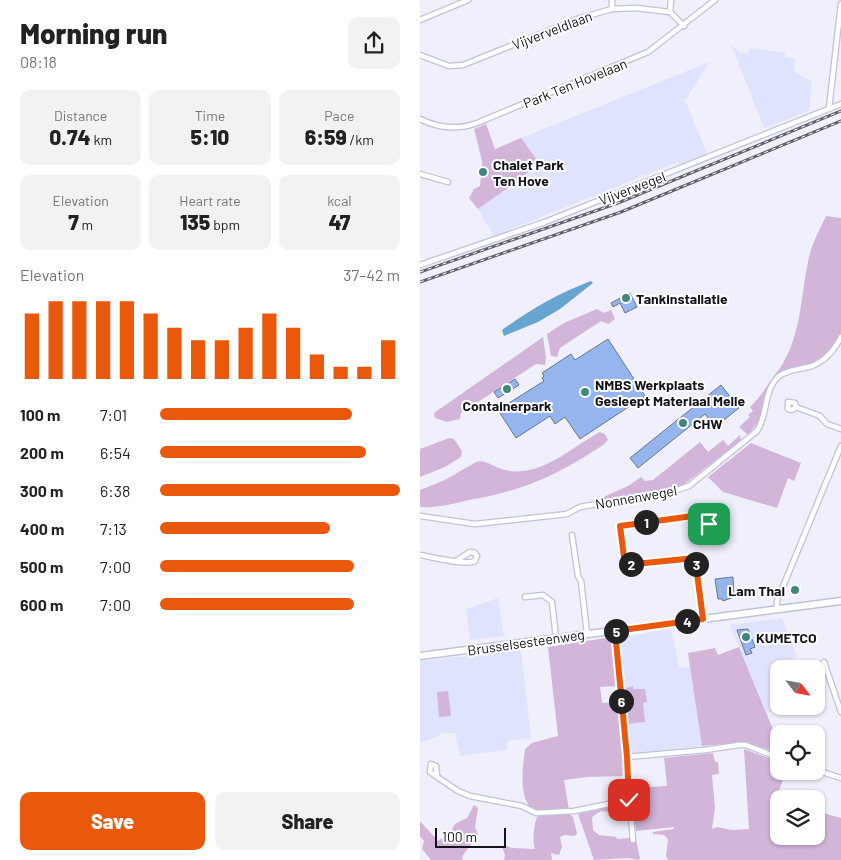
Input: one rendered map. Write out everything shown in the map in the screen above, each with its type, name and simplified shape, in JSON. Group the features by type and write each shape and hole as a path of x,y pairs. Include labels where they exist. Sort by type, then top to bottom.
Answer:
{"main road":[{"name":"Brusselsesteenweg","path":"420,656 841,601"}],"street":[{"path":"420,20 468,0"},
{"path":"612,0 612,9"},
{"path":"671,0 670,12 684,26"},
{"name":"Park Ten Hovelaan","path":"420,119 448,127 461,127 477,123 641,55 684,26 715,0"},
{"path":"829,108 841,4"},
{"name":"Vijverveldlaan","path":"420,55 449,66 463,65 580,18 612,9 636,8 670,12"},
{"name":"Vijverwegel","path":"420,265 554,218 841,104"},
{"path":"420,174 448,182"},
{"name":"Nonnenwegel","path":"420,516 474,524 532,518 567,514 580,507 677,490 689,486 757,431 762,424 770,389 777,378 789,370 818,364 830,354 841,337"},
{"path":"796,407 820,416 827,424 841,429"},
{"path":"777,610 777,601 841,446"},
{"path":"835,459 841,461"},
{"path":"703,619 695,558 625,565 620,526 707,514 709,524"},
{"path":"572,535 578,576 581,581 587,634"},
{"path":"420,556 456,561"},
{"path":"525,596 543,595 552,602 556,638"},
{"path":"615,631 633,840"},
{"path":"825,665 841,712"},
{"path":"627,757 739,745 746,745 770,754"},
{"path":"825,773 841,778"},
{"path":"437,775 458,791 470,796 522,806 536,812 574,811 629,800"}],"shaded area":[{"path":"731,44 741,54 749,52 749,48 785,53 785,57 795,58 794,71 812,82 809,111 764,128"},
{"path":"709,62 685,101 707,153 704,157 681,166 678,162 494,236 478,209 522,178 538,161 521,138"},
{"path":"486,124 495,149 521,138 538,161 522,178 478,209 469,198 474,189 480,186 482,161 474,129"},
{"path":"826,216 841,218 841,333 831,350 821,360 811,365 786,370 775,378 761,419 748,435 739,427 750,417 748,415 753,411 750,407 759,398 781,367 793,341 800,315 809,256"},
{"path":"597,309 604,313 611,310 615,319 608,324 601,321 560,348 557,357 551,356 547,334 564,323"},
{"path":"543,337 545,365 536,364 461,413 460,419 447,422 435,418 434,413"},
{"path":"600,432 605,434 608,440 603,445 570,465 539,480 507,492 445,505 420,507 420,490 445,480 476,462 485,462 510,471 534,469 557,459"},
{"path":"740,435 741,440 682,486 600,501 599,499 628,486 641,477 645,481 653,480 700,442 708,452 723,440 728,446"},
{"path":"449,438 454,439 462,451 461,457 445,467 420,477 420,449"},
{"path":"751,443 801,463 794,481 788,478 777,508 723,492 708,477"},
{"path":"498,598 504,636 470,640 466,609"},
{"path":"782,618 797,657 790,660 770,660 770,712 767,713 730,625"},
{"path":"671,630 679,668 690,666 702,746 631,754 619,638"},
{"path":"612,637 617,686 600,687 602,703 618,702 626,776 587,777 564,780 569,810 549,812 537,810 526,801 523,784 523,765 525,749 532,743 558,736 548,647"},
{"path":"739,647 771,725 770,750 745,742 702,746 688,653 715,648 718,655"},
{"path":"521,650 531,738 508,741 507,750 460,756 455,733 441,733 437,737 420,742 420,661"},
{"path":"633,686 633,689 645,689 647,702 643,703 645,722 626,724 623,689"},
{"path":"448,691 451,716 439,717 437,692"},
{"path":"744,749 770,759 770,780 783,780 779,790 770,790 770,845 825,845 825,814 841,818 841,860 668,860 666,856 668,839 664,835 653,834 653,832 674,829 674,827 636,831 632,788 667,786 664,758 713,753 715,762 718,762 719,774 712,775 715,808 712,829 717,827 732,830 749,829"},
{"path":"474,805 478,808 475,827 478,834 462,857 463,860 431,860 422,849 424,841 420,836 420,821 438,841 450,833 455,824 467,818"},
{"path":"610,807 611,812 601,811 592,817 593,830 599,835 616,837 617,839 630,838 631,841 636,840 640,858 638,860 629,858 594,860 578,814"},
{"path":"569,814 573,817 577,834 560,837 562,847 559,855 551,853 552,860 504,860 505,855 502,847 504,845 512,848 535,849 534,832 538,816"}],"water":[{"path":"591,281 593,283 560,309 538,322 504,336 502,330 545,302"}],"building":[{"name":"Tankinstallatie","path":"630,293 637,307 625,313 620,303 613,307 611,303"},
{"name":"NMBS Werkplaats Gesleept Materiaal Melle","path":"608,339 645,396 580,439 565,417 555,424 550,416 516,438 498,410 544,381 542,373 571,354 575,360"},
{"name":"Containerpark","path":"515,379 519,385 498,398 494,392"},
{"name":"CHW","path":"721,385 739,408 715,427 705,414 638,468 630,458"},
{"path":"733,577 734,597 723,601 718,599 715,579"},
{"name":"KUMETCO","path":"748,629 755,647 750,649 752,653 746,655 737,630"}],"railway":[{"path":"420,272 618,203 841,111"},
{"path":"420,282 621,212 841,121"}],"place":[{"name":"Chalet Park Ten Hove","path":"483,172"},
{"name":"Tankinstallatie","path":"626,298"},
{"name":"Containerpark","path":"507,389"},
{"name":"NMBS Werkplaats Gesleept Materiaal Melle","path":"585,392"},
{"name":"CHW","path":"683,423"},
{"name":"Lam Thai","path":"795,590"},
{"name":"KUMETCO","path":"746,637"}],"route":[{"path":"629,800 627,757 615,631 703,619 695,558 625,565 620,526 707,514 709,524"}]}
